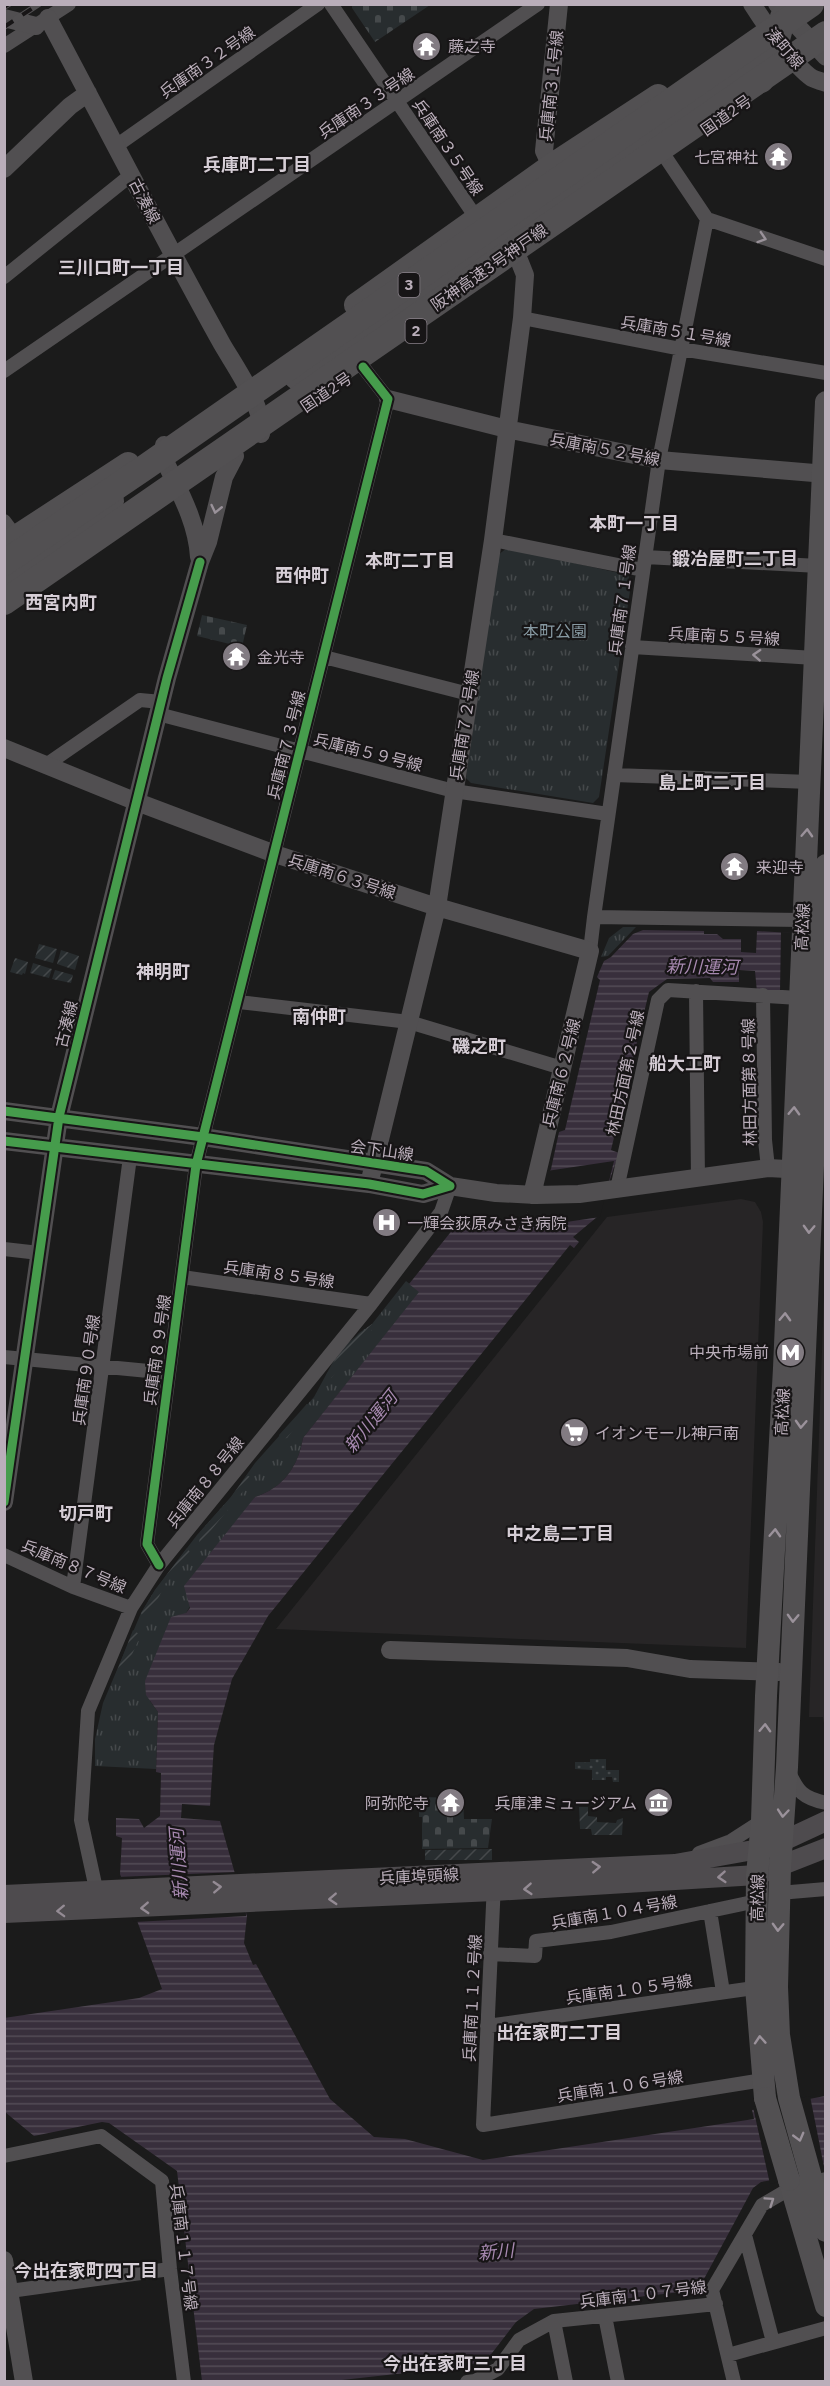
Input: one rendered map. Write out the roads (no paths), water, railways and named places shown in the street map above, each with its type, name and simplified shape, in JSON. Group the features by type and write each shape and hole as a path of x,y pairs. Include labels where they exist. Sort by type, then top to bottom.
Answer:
{"highway":[{"name":"阪神高速3号神戸線","path":"4,563 811,4"},
{"path":"8,534 166,438 551,166 780,18"},
{"path":"719,88 759,59 780,18"},
{"path":"719,88 748,84 816,63"},
{"name":"阪神高速3号神戸線","path":"4,602 151,501 816,63"},
{"name":"国道2号","path":"4,616 235,456 260,436 519,261 666,158 816,63"},
{"name":"3","path":"151,501 194,455 284,386 719,88"},
{"name":"3","path":"4,583 93,517 147,466"}],"main road":[{"name":"高松線","path":"815,929 810,782 824,474 825,402"},
{"name":"高松線","path":"825,865 806,995 802,1170 779,1672 757,1875 757,1901 766,1987 779,2035 825,2306"},
{"name":"高松線","path":"779,1672 787,1767 779,1893 766,1987 764,2089 825,2231"},
{"name":"兵庫埠頭線","path":"494,1882 675,1864 759,1849 781,1842 825,1821"},
{"name":"兵庫埠頭線","path":"4,1913 108,1901 245,1894 494,1882 757,1875 780,1868 825,1848"},
{"name":"兵庫埠頭線","path":"4,1895 108,1901"}],"street":[{"path":"4,46 69,4"},
{"name":"兵庫南３２号線","path":"116,146 318,4"},
{"name":"兵庫南３５号線","path":"332,4 477,219"},
{"name":"兵庫南３３号線","path":"4,371 538,4"},
{"name":"兵庫南３１号線","path":"551,166 544,151 559,4"},
{"name":"湊町線","path":"752,4 780,18 816,63"},
{"path":"4,18 42,22"},
{"name":"湊町線","path":"780,18 816,63"},
{"name":"古湊線","path":"42,22 88,93 173,256 244,383 261,418 260,436"},
{"path":"4,169 70,106 88,93"},
{"path":"666,158 706,219 825,259"},
{"path":"4,277 131,175"},
{"name":"兵庫南７１号線","path":"594,916 659,460 706,219"},
{"name":"兵庫南７２号線","path":"369,1184 437,907 493,540 522,318 525,275 519,261"},
{"name":"兵庫南５１号線","path":"522,318 825,374"},
{"path":"363,367 388,399"},
{"name":"兵庫南５２号線","path":"388,399 507,429 659,460 824,474"},
{"name":"兵庫南７３号線","path":"203,1137 239,1002 388,399"},
{"name":"古湊線","path":"166,438 163,457 198,541 200,562"},
{"name":"古湊線","path":"4,1502 7,1460 24,1359 58,1117 159,708 200,562 208,542 224,477 235,456"},
{"path":"493,540 644,564 819,566"},
{"name":"兵庫南５５号線","path":"632,647 815,658"},
{"path":"324,657 469,694"},
{"path":"46,765 140,700 159,708"},
{"name":"兵庫南５９号線","path":"159,708 299,752 454,790 608,814"},
{"name":"兵庫南６３号線","path":"4,748 137,802 275,854 437,907 587,949"},
{"path":"614,775 810,782"},
{"path":"594,916 815,929"},
{"name":"兵庫南６２号線","path":"534,1195 594,916"},
{"name":"林田方面第２号線","path":"612,1190 658,1000 668,990 806,995"},
{"path":"696,991 698,1179"},
{"name":"林田方面第８号線","path":"764,995 765,1140 768,1168"},
{"path":"239,1002 409,1022 562,1068"},
{"name":"会下山線","path":"4,1111 203,1137 373,1165 426,1171 450,1186"},
{"name":"兵庫南８９号線","path":"159,1565 147,1544 196,1165 203,1137"},
{"name":"会下山線","path":"4,1141 369,1184 423,1194 450,1186 534,1195 579,1194 768,1168 802,1170"},
{"name":"兵庫南９０号線","path":"74,1587 130,1157"},
{"name":"兵庫南８８号線","path":"108,1901 81,1820 88,1711 131,1608 159,1565 371,1304 441,1212 450,1186"},
{"path":"4,1249 39,1253"},
{"name":"兵庫南８５号線","path":"182,1277 371,1304"},
{"path":"4,1357 169,1373"},
{"name":"兵庫南８７号線","path":"4,1555 74,1587 131,1608"},
{"path":"390,1650 627,1658 690,1669 779,1672"},
{"path":"787,1767 798,1790 811,1800 825,1803"},
{"path":"675,1864 731,1841 762,1821"},
{"name":"兵庫南１１２号線","path":"483,2126 494,1882"},
{"path":"779,1893 825,1890"},
{"name":"兵庫南１０４号線","path":"490,1954 535,1956 536,1941 611,1932 757,1901"},
{"path":"710,1911 723,1992"},
{"name":"兵庫南１０５号線","path":"487,2026 766,1987"},
{"name":"兵庫南１０６号線","path":"483,2126 764,2089"},
{"name":"兵庫南１１７号線","path":"4,2156 101,2136 162,2181 184,2382"},
{"name":"兵庫南１０７号線","path":"467,2382 499,2375 519,2340 554,2321 716,2304 712,2290 762,2205 805,2181"},
{"path":"745,2235 773,2342"},
{"path":"4,2260 24,2382"},
{"path":"10,2291 170,2269"},
{"path":"716,2304 734,2382"},
{"path":"605,2316 618,2382"},
{"path":"554,2321 566,2382"},
{"path":"728,2355 825,2328"}],"water":[{"path":"643,930 704,931 704,934 717,934 723,939 741,939 741,952 756,953 757,931 825,935 825,993 757,992 755,971 739,970 739,982 713,982 710,978 667,979 649,992 611,1150 619,1153 597,1217 573,1237 579,1242 574,1248 570,1245 268,1616 232,1679 214,1745 210,1806 182,1804 181,1818 220,1821 247,1916 244,1943 253,1965 256,1964 330,2099 374,2137 405,2139 483,2160 754,2119 752,2110 825,2096 825,2171 761,2182 753,2188 698,2290 534,2309 516,2322 489,2357 468,2366 333,2381 202,2381 177,2171 109,2123 102,2122 34,2136 5,2112 4,2018 139,1998 162,1989 120,1874 122,1838 116,1836 116,1818 139,1819 144,1828 160,1816 161,1773 156,1772 158,1712 146,1695 145,1681 171,1617 186,1613 190,1608 184,1586 255,1497 274,1488 288,1475 297,1458 303,1438 419,1292 409,1284 458,1223 517,1231 551,1169 559,1132 565,1130 600,980 597,977 604,961 611,957 633,934"}],"railway":[{"path":"4,7 9,4"},
{"path":"4,27 39,4"}],"place":[{"name":"藤之寺","path":"427,46"},
{"name":"七宮神社","path":"779,157"},
{"name":"金光寺","path":"236,657"},
{"name":"来迎寺","path":"735,867"},
{"name":"一輝会荻原みさき病院","path":"386,1223"},
{"name":"中央市場前","path":"790,1352"},
{"name":"イオンモール神戸南","path":"574,1433"},
{"name":"阿弥陀寺","path":"450,1803"},
{"name":"兵庫津ミュージアム","path":"658,1803"}],"district":[{"name":"兵庫町二丁目","path":"257,165"},
{"name":"三川口町一丁目","path":"121,268"},
{"name":"本町一丁目","path":"634,524"},
{"name":"鍛冶屋町二丁目","path":"735,559"},
{"name":"本町二丁目","path":"410,561"},
{"name":"西仲町","path":"302,576"},
{"name":"西宮内町","path":"61,603"},
{"name":"島上町二丁目","path":"712,783"},
{"name":"神明町","path":"163,972"},
{"name":"南仲町","path":"319,1017"},
{"name":"磯之町","path":"479,1047"},
{"name":"船大工町","path":"685,1064"},
{"name":"切戸町","path":"86,1514"},
{"name":"中之島二丁目","path":"560,1534"},
{"name":"出在家町二丁目","path":"559,2033"},
{"name":"今出在家町四丁目","path":"86,2271"},
{"name":"今出在家町三丁目","path":"455,2364"}],"park label":[{"name":"本町公園","path":"555,631"}],"water label":[{"name":"新川運河","path":"702,967"},
{"name":"新川運河","path":"371,1422"},
{"name":"新川運河","path":"179,1864"},
{"name":"新川","path":"496,2252"}]}
